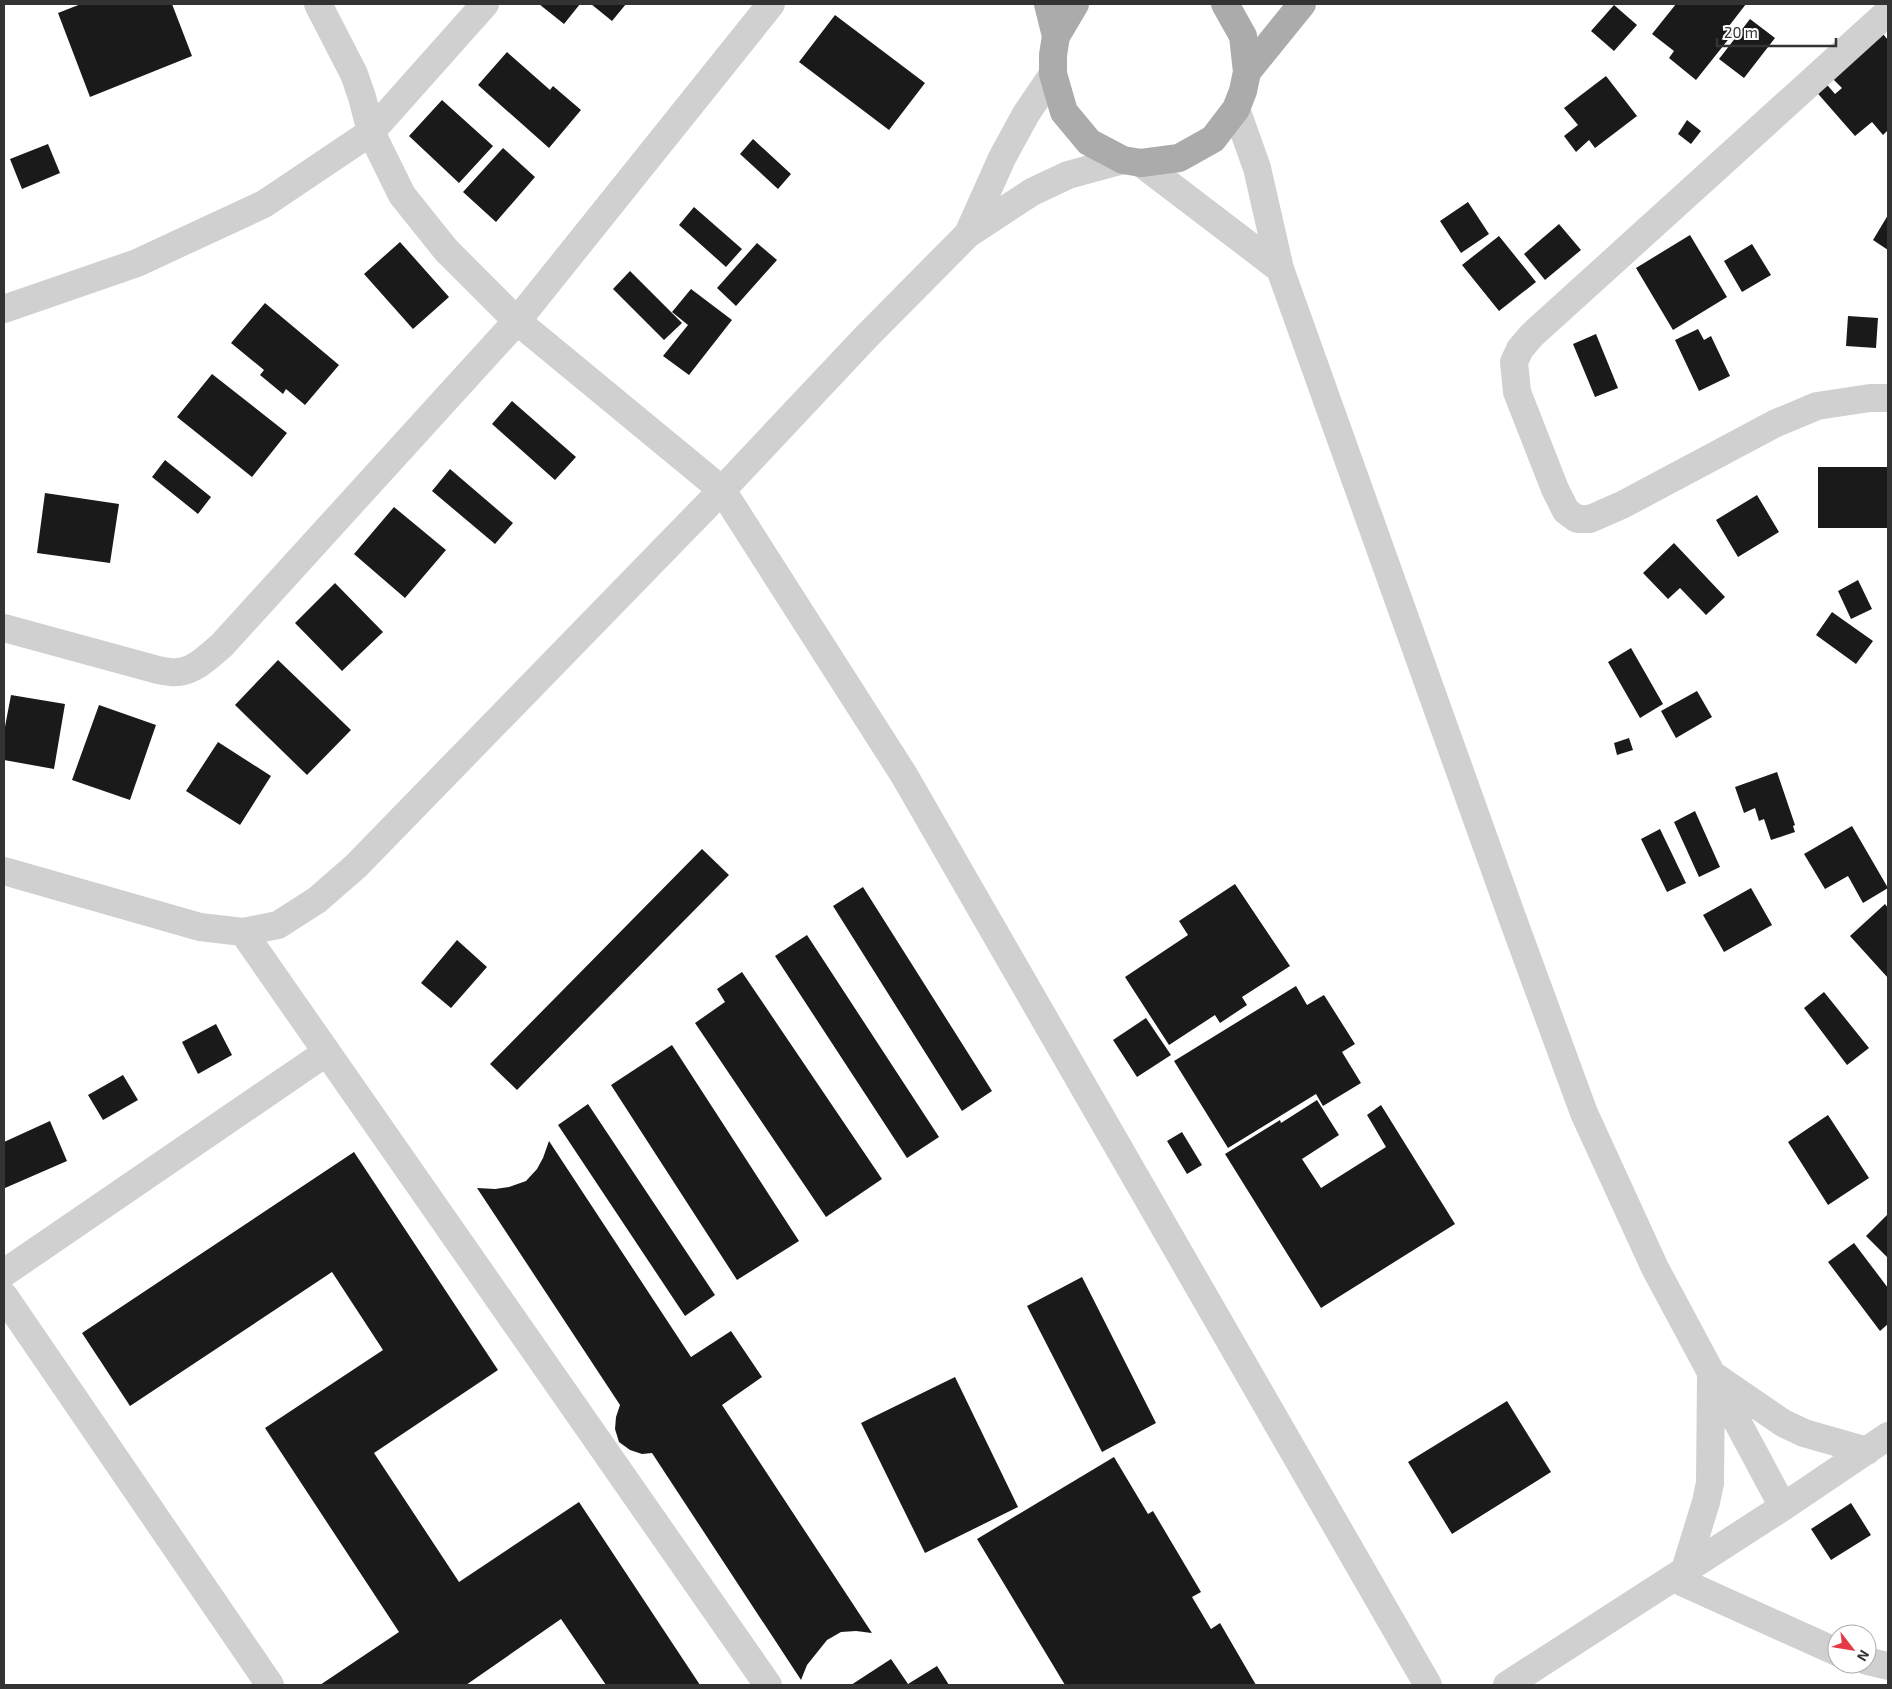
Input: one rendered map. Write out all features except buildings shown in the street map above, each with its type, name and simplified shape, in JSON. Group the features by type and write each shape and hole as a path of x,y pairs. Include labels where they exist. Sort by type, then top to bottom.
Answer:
{"main road":[{"path":"1048,4 1056,36"},
{"path":"1075,4 1056,36 1053,55 1052,74 1064,112 1089,142 1132,161 1179,158 1188,154 1213,139 1236,109 1244,91 1246,72 1243,36 1225,4"},
{"path":"1246,72 1302,4"}],"street":[{"path":"318,4 354,74 371,132 402,195 446,250 517,321 722,490 904,775 1428,1685"},
{"path":"4,309 137,263 264,204 371,132 485,4"},
{"path":"4,628 158,670 177,673 192,668 222,645 517,321 771,4"},
{"path":"1888,12 1532,335 1520,349 1514,362 1514,373 1516,392 1555,490 1566,511 1577,518 1590,519 1622,505 1774,424 1817,406 1870,398 1888,398"},
{"path":"968,234 1002,158 1026,114 1052,74"},
{"path":"1236,109 1258,168 1280,269 1584,1113 1654,1268 1783,1507"},
{"path":"4,871 200,927 243,932 278,925 316,900 356,866 968,234 1032,192 1068,175 1132,161 1280,269"},
{"path":"243,932 768,1685"},
{"path":"4,1273 326,1052"},
{"path":"4,1296 270,1685"},
{"path":"1711,1373 1783,1423 1804,1433 1878,1444"},
{"path":"1673,1578 1706,1502 1710,1482 1711,1373"},
{"path":"1506,1685 1878,1444"},
{"path":"1673,1578 1827,1647"}]}
